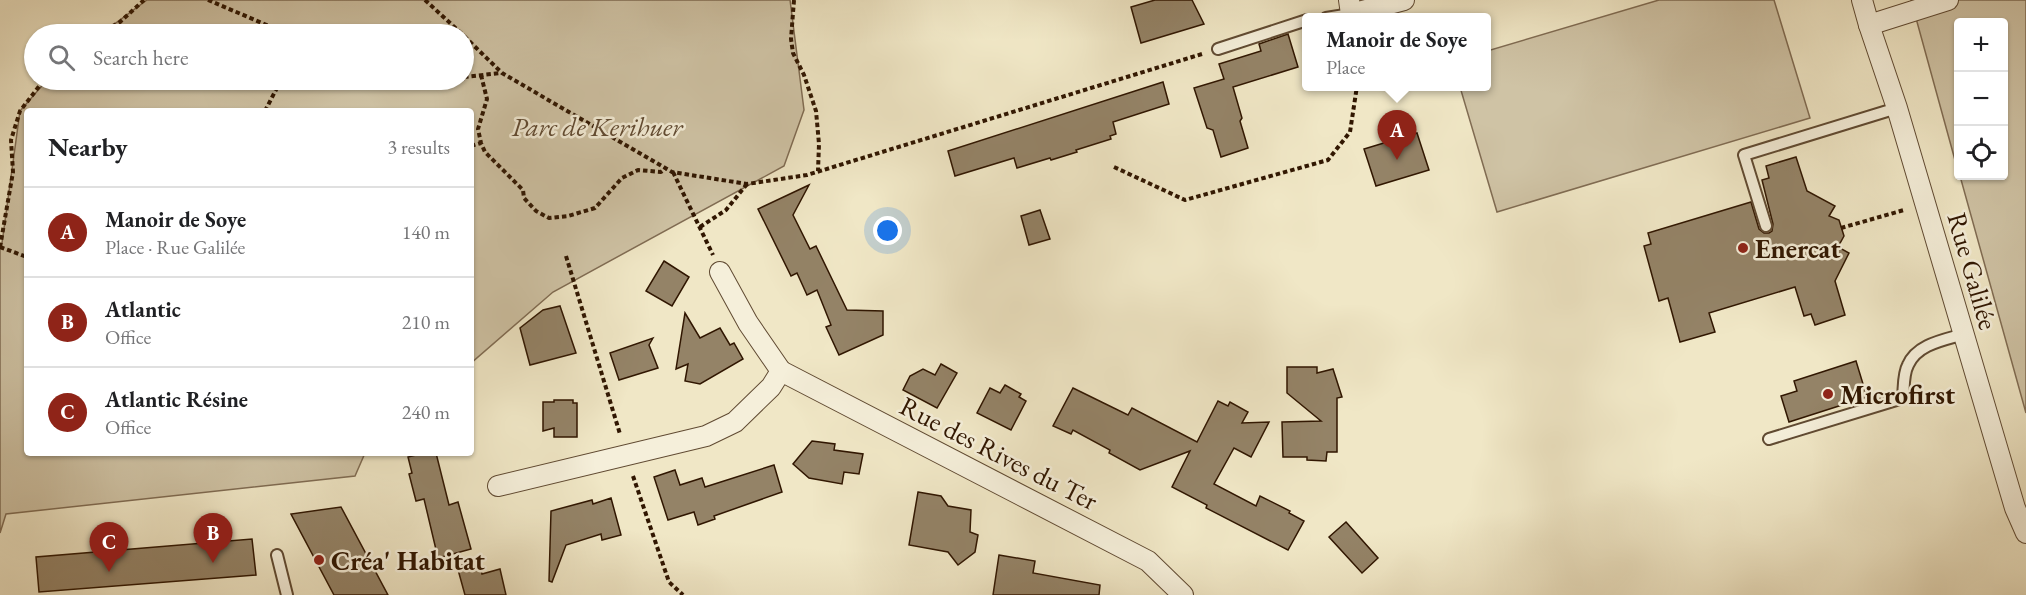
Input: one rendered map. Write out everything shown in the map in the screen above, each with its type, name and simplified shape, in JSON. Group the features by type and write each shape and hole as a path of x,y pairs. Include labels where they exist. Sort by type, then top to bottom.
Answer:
{"street":[{"path":"1350,7 1404,0"},
{"name":"Rue Galilée","path":"1862,0 1897,108 2014,508 2026,533"},
{"path":"1869,25 1948,0"},
{"name":"Rue des Rives du Ter","path":"720,272 748,323 781,371 1148,561 1183,595"},
{"path":"498,486 706,436 735,422 771,387 781,371"}],"lane":[{"path":"1218,49 1302,22"},
{"path":"1766,226 1744,155 1897,108"},
{"path":"1769,439 1903,398 1907,367 1916,353 1934,343 1964,334"},
{"path":"277,555 287,595"}],"path":[{"path":"116,24 144,0"},
{"path":"208,0 264,24"},
{"path":"425,0 451,24"},
{"path":"794,0 792,46 816,111 819,144 818,172"},
{"path":"474,46 502,73 672,172 747,184 818,172 1218,49"},
{"path":"474,76 502,73"},
{"path":"481,75 487,99 478,129 485,152 523,190 524,198 536,211 549,218 568,216 595,208 622,178 638,170 661,172 666,168"},
{"path":"24,256 0,247 13,172 12,140 20,111 36,90"},
{"path":"267,108 276,90"},
{"path":"1114,167 1185,200 1328,160 1350,132 1356,91"},
{"path":"474,145 481,143"},
{"path":"672,172 704,234"},
{"path":"700,227 726,210 747,184"},
{"path":"1841,228 1925,204"},
{"path":"566,256 626,456 669,582 683,595"}],"green space":[{"name":"Parc de Kerihuer","path":"147,0 790,0 804,110 784,166 553,292 474,360 474,108 24,108 24,456 364,456 355,476 6,514 0,533 0,247 20,111 38,90 474,90 474,24 115,24"},
{"path":"1659,0 1774,0 1810,118 1497,212 1461,91 1491,91 1491,50"},
{"path":"1911,0 2026,0 2026,413 1961,180 2008,180 2008,18 1954,18 1954,156"}],"building":[{"path":"1155,0 1192,0 1204,24 1141,43 1131,7"},
{"path":"1288,34 1298,67 1233,87 1248,148 1221,157 1213,130 1207,128 1194,88 1224,79 1219,64 1261,51 1259,44"},
{"path":"1163,82 1169,104 1113,122 1116,134 1110,136 1111,139 1051,160 1050,158 1017,168 1014,158 955,176 948,151"},
{"path":"1417,133 1429,170 1376,186 1364,149"},
{"name":"Enercat","path":"1796,157 1807,191 1835,206 1829,216 1839,220 1844,236 1838,247 1849,253 1835,281 1845,315 1815,325 1811,314 1804,316 1795,287 1709,313 1715,332 1680,342 1668,298 1659,301 1644,246 1651,244 1648,233 1751,202 1759,229 1764,233 1769,233 1772,231 1773,224 1762,180 1769,178 1766,166"},
{"path":"809,185 793,215 810,249 816,246 847,310 883,311 883,335 839,355 826,327 831,325 817,290 807,295 797,273 791,276 758,209"},
{"path":"1040,210 1050,239 1029,245 1021,216"},
{"path":"664,261 689,277 672,306 646,291"},
{"path":"560,306 576,353 530,365 520,328 543,310"},
{"path":"685,313 700,338 720,328 730,345 734,343 743,359 700,384 685,381 688,364 676,369"},
{"path":"653,338 649,345 658,368 619,380 610,353"},
{"name":"Microfirst","path":"1856,361 1867,397 1789,422 1781,396 1797,391 1794,381"},
{"path":"941,364 957,373 937,408 903,390 910,376 923,369 935,375"},
{"path":"1287,367 1317,367 1317,373 1333,369 1342,397 1337,398 1337,452 1327,452 1326,461 1307,460 1307,457 1283,457 1282,422 1321,421 1287,393"},
{"path":"1005,385 1021,394 1019,397 1026,401 1011,430 977,413 990,388 1000,393"},
{"path":"1073,388 1128,415 1132,408 1197,442 1218,401 1228,406 1230,402 1248,412 1242,423 1269,422 1251,457 1234,448 1214,484 1256,506 1260,496 1304,521 1288,550 1206,508 1207,505 1172,487 1190,451 1140,470 1073,430 1071,434 1053,426"},
{"path":"554,400 573,400 573,403 577,403 577,437 554,437 554,428 543,431 543,402 554,402"},
{"path":"812,441 835,444 834,450 863,454 859,474 844,472 842,484 809,478 793,464"},
{"path":"437,456 449,505 458,502 471,549 438,558 424,499 416,501 409,474 412,473 408,457"},
{"path":"774,465 782,492 714,516 715,519 698,525 694,512 668,520 654,477 675,470 680,485 702,478 705,487"},
{"path":"918,492 941,496 948,506 971,510 970,532 978,535 975,552 958,565 948,552 909,545"},
{"path":"611,498 621,535 602,540 601,534 566,545 552,582 549,581 551,511 592,500 593,504"},
{"path":"341,507 388,595 334,595 291,514"},
{"path":"1346,522 1378,558 1362,573 1329,537"},
{"path":"252,539 256,575 39,592 36,557"},
{"path":"999,555 1035,561 1033,573 1100,585 1099,595 993,595"},
{"path":"479,561 482,574 500,569 506,595 465,595 457,566"}],"place":[{"name":"Manoir de Soye","path":"1397,160"},
{"name":"Enercat","path":"1743,248"},
{"name":"Microfirst","path":"1828,394"},
{"name":"Créa' Habitat","path":"319,560"},
{"name":"Atlantic","path":"213,563"},
{"name":"Atlantic Résine","path":"109,572"}]}
